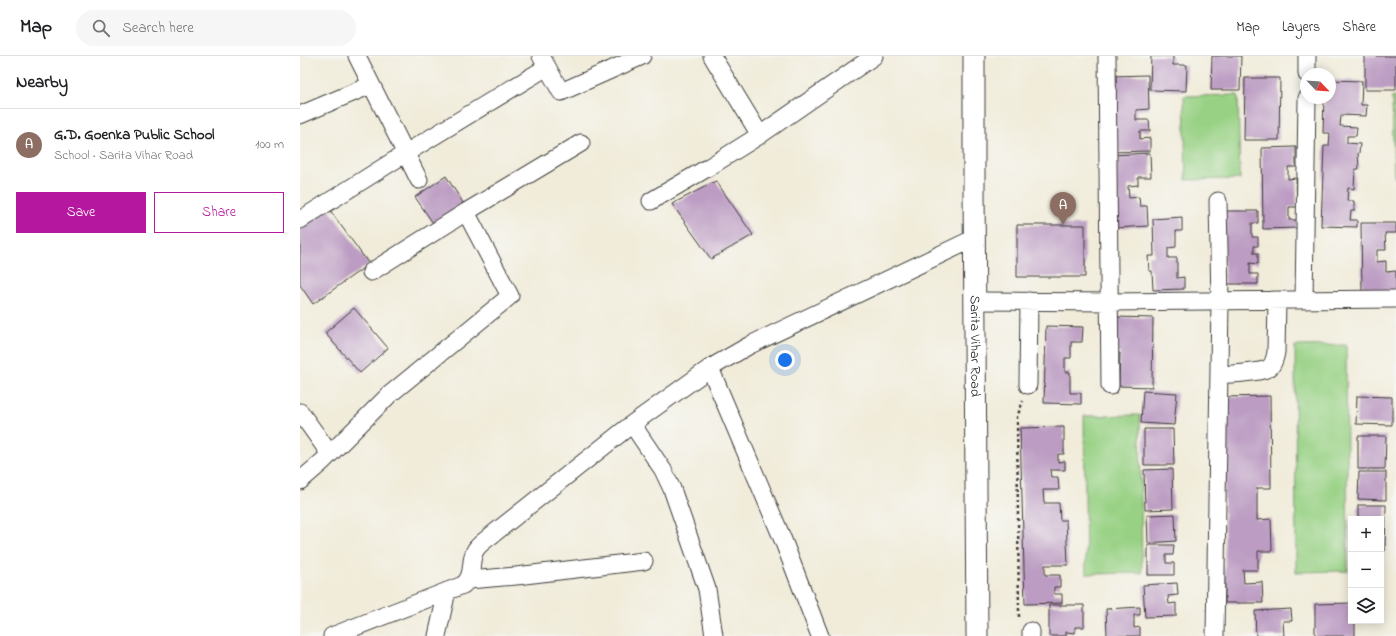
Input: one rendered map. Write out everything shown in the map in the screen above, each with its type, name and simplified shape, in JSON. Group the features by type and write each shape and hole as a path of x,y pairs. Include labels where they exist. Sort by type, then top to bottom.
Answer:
{"street":[{"path":"357,56 419,180"},
{"path":"300,220 406,153 544,62 560,92 642,56"},
{"path":"712,56 760,135"},
{"path":"651,201 760,135 874,56"},
{"name":"Sarita Vihar Road","path":"974,56 974,301 977,636"},
{"path":"1107,56 1110,386"},
{"path":"1307,56 1307,68"},
{"path":"300,115 371,85"},
{"path":"1304,300 1306,104"},
{"path":"371,272 466,212 581,143"},
{"path":"1215,636 1220,301 1218,201"},
{"path":"300,481 330,454 389,395 510,296 466,212"},
{"path":"332,636 463,585 469,580 476,549 488,538 632,424 710,368 750,345 975,238"},
{"path":"974,301 1110,302 1396,299"},
{"path":"1219,375 1269,368 1275,360 1278,300"},
{"path":"1028,385 1029,301"},
{"path":"710,368 784,540 820,636"},
{"path":"300,412 330,454"},
{"path":"632,424 663,470 672,489 707,589 714,636"},
{"path":"469,580 644,561"},
{"path":"437,636 447,591"}],"path":[{"path":"1028,385 1017,417 1019,617 1031,634"}],"green space":[{"path":"1238,95 1240,179 1186,180 1184,96"},
{"path":"1392,97 1396,97 1396,177 1394,177"},
{"path":"1346,345 1348,571 1296,572 1295,346"},
{"path":"1140,415 1142,573 1086,574 1084,416"}],"building":[{"path":"1151,56 1173,56 1173,65 1187,65 1186,91 1150,90"},
{"path":"1212,56 1241,56 1240,90 1211,90"},
{"path":"1365,56 1396,56 1396,90 1365,90"},
{"path":"1148,75 1149,109 1136,110 1136,120 1149,120 1150,131 1140,131 1140,139 1150,138 1150,151 1113,152 1111,76"},
{"path":"1245,78 1280,78 1279,140 1244,140"},
{"path":"1336,80 1362,81 1361,105 1367,105 1366,116 1341,115 1340,126 1357,127 1356,136 1347,136 1347,143 1360,144 1358,153 1359,169 1355,169 1354,189 1348,188 1347,201 1354,201 1354,211 1351,211 1350,220 1357,220 1357,227 1321,226 1324,146 1329,146 1330,133 1323,133 1324,104 1336,104"},
{"path":"1296,147 1296,167 1288,167 1288,179 1296,178 1297,207 1289,207 1289,220 1297,220 1297,228 1263,229 1262,148"},
{"path":"1150,153 1151,177 1138,177 1138,185 1128,186 1129,198 1139,197 1140,206 1147,206 1148,226 1116,228 1112,155"},
{"path":"446,176 465,206 435,226 415,197"},
{"path":"716,181 753,235 711,259 672,204"},
{"path":"326,205 369,264 313,304 300,285 300,223"},
{"path":"1224,211 1258,211 1258,223 1252,223 1252,237 1258,237 1258,246 1254,246 1254,253 1258,253 1258,264 1250,263 1250,274 1258,274 1258,284 1224,284"},
{"path":"1182,217 1182,231 1176,231 1176,247 1168,248 1168,258 1177,258 1177,278 1184,277 1184,289 1153,290 1152,271 1149,271 1148,256 1154,256 1153,219"},
{"path":"1361,223 1396,223 1396,233 1385,233 1386,250 1377,250 1377,262 1386,261 1386,272 1396,271 1396,292 1362,293"},
{"path":"1017,225 1085,225 1085,277 1017,277"},
{"path":"354,308 388,348 360,373 325,333"},
{"path":"1116,317 1153,318 1152,387 1119,386 1120,353 1115,353"},
{"path":"1046,326 1083,327 1082,342 1071,342 1071,358 1065,358 1065,372 1070,372 1070,393 1081,393 1081,404 1044,403"},
{"path":"1143,391 1177,393 1174,425 1141,423"},
{"path":"1270,396 1271,488 1257,488 1257,520 1271,519 1272,551 1258,551 1258,570 1243,570 1244,583 1262,582 1263,603 1225,603 1223,397"},
{"path":"1357,396 1392,397 1392,425 1356,424"},
{"path":"1064,427 1064,454 1058,454 1058,462 1065,461 1065,470 1050,470 1051,477 1058,477 1059,490 1043,490 1044,503 1059,503 1060,520 1066,520 1068,565 1045,565 1045,575 1060,575 1060,587 1054,587 1054,594 1062,594 1062,603 1025,604 1020,428"},
{"path":"1144,429 1173,429 1174,465 1144,465"},
{"path":"1358,436 1386,436 1385,469 1358,469"},
{"path":"1172,469 1173,509 1145,510 1144,470"},
{"path":"1359,472 1386,472 1386,500 1358,499"},
{"path":"1358,505 1386,505 1385,551 1384,516 1358,516"},
{"path":"1175,514 1176,541 1148,543 1147,515"},
{"path":"1148,545 1174,545 1173,555 1166,555 1166,563 1174,563 1174,575 1148,575"},
{"path":"1177,583 1178,595 1168,596 1169,604 1176,603 1176,616 1145,617 1143,585"},
{"path":"1348,603 1348,624 1355,624 1355,636 1315,636 1315,604"},
{"path":"1049,605 1084,605 1084,627 1075,627 1075,633 1066,632 1066,636 1049,636"},
{"path":"1140,607 1140,615 1134,615 1134,628 1140,627 1140,636 1107,636 1106,609"},
{"path":"1291,609 1292,621 1283,621 1284,636 1256,636 1255,611"}],"place":[{"name":"G.D. Goenka Public School","path":"1063,225"}]}
